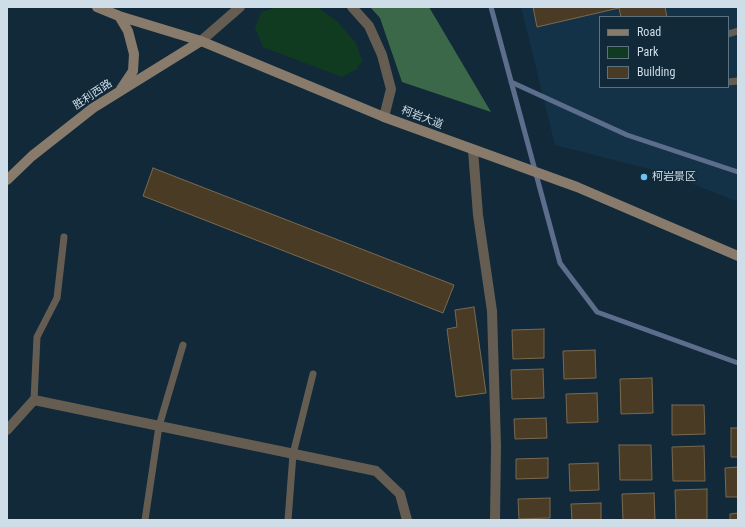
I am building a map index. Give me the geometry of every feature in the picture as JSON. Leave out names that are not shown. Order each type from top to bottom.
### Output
[{"type":"street","name":"柯岩大道","points":[[97,7],[119,16],[201,41],[384,117],[577,187],[738,256]]},
{"type":"street","points":[[201,41],[240,7]]},
{"type":"street","points":[[352,7],[369,26],[382,55],[391,89],[384,117]]},
{"type":"street","points":[[93,108],[118,93],[133,72],[134,54],[128,31],[119,16]]},
{"type":"street","name":"胜利西路","points":[[7,180],[32,156],[93,108],[201,41]]},
{"type":"street","points":[[473,150],[478,215],[492,311],[496,446],[495,520]]},
{"type":"street","points":[[7,430],[34,400],[376,471],[400,494],[407,520]]},
{"type":"lane","points":[[34,400],[37,337],[57,298],[64,237]]},
{"type":"lane","points":[[145,520],[159,426],[183,346]]},
{"type":"lane","points":[[288,520],[293,454],[313,374]]},
{"type":"shaded area","points":[[521,7],[738,7],[738,202],[665,173],[555,145]]},
{"type":"green space","points":[[278,7],[319,8],[338,22],[356,43],[362,61],[357,69],[342,77],[263,47],[255,28],[261,12]]},
{"type":"green space","points":[[370,7],[429,7],[491,112],[402,82],[380,18]]},
{"type":"building","points":[[533,7],[665,7],[667,16],[621,16],[619,8],[537,27]]},
{"type":"building","points":[[153,168],[454,285],[443,313],[143,196]]},
{"type":"building","points":[[474,307],[486,393],[456,397],[447,329],[457,327],[455,310]]},
{"type":"building","points":[[544,329],[544,358],[513,359],[512,330]]},
{"type":"building","points":[[595,350],[596,378],[564,379],[563,351]]},
{"type":"building","points":[[543,369],[544,398],[512,399],[511,370]]},
{"type":"building","points":[[652,378],[653,413],[621,414],[620,379]]},
{"type":"building","points":[[597,393],[598,422],[567,423],[566,394]]},
{"type":"building","points":[[672,405],[704,405],[705,434],[672,435]]},
{"type":"building","points":[[546,418],[547,438],[515,439],[514,419]]},
{"type":"building","points":[[731,428],[738,428],[738,457],[731,457]]},
{"type":"building","points":[[619,445],[651,445],[652,480],[620,480]]},
{"type":"building","points":[[704,446],[705,481],[673,481],[672,447]]},
{"type":"building","points":[[548,458],[548,478],[516,479],[516,459]]},
{"type":"building","points":[[598,463],[599,490],[570,491],[569,464]]},
{"type":"building","points":[[738,467],[738,497],[726,497],[725,468]]},
{"type":"building","points":[[707,489],[707,520],[676,520],[675,490]]},
{"type":"building","points":[[654,493],[655,520],[623,520],[622,494]]},
{"type":"building","points":[[550,498],[550,518],[519,519],[518,499]]},
{"type":"building","points":[[601,503],[601,520],[572,520],[571,504]]},
{"type":"building","points":[[738,513],[738,520],[730,520],[730,514]]},
{"type":"waterway","points":[[491,7],[560,263],[597,312],[738,363]]},
{"type":"waterway","points":[[511,82],[627,135],[738,172]]},
{"type":"place","name":"柯岩景区","points":[[644,177]]}]
